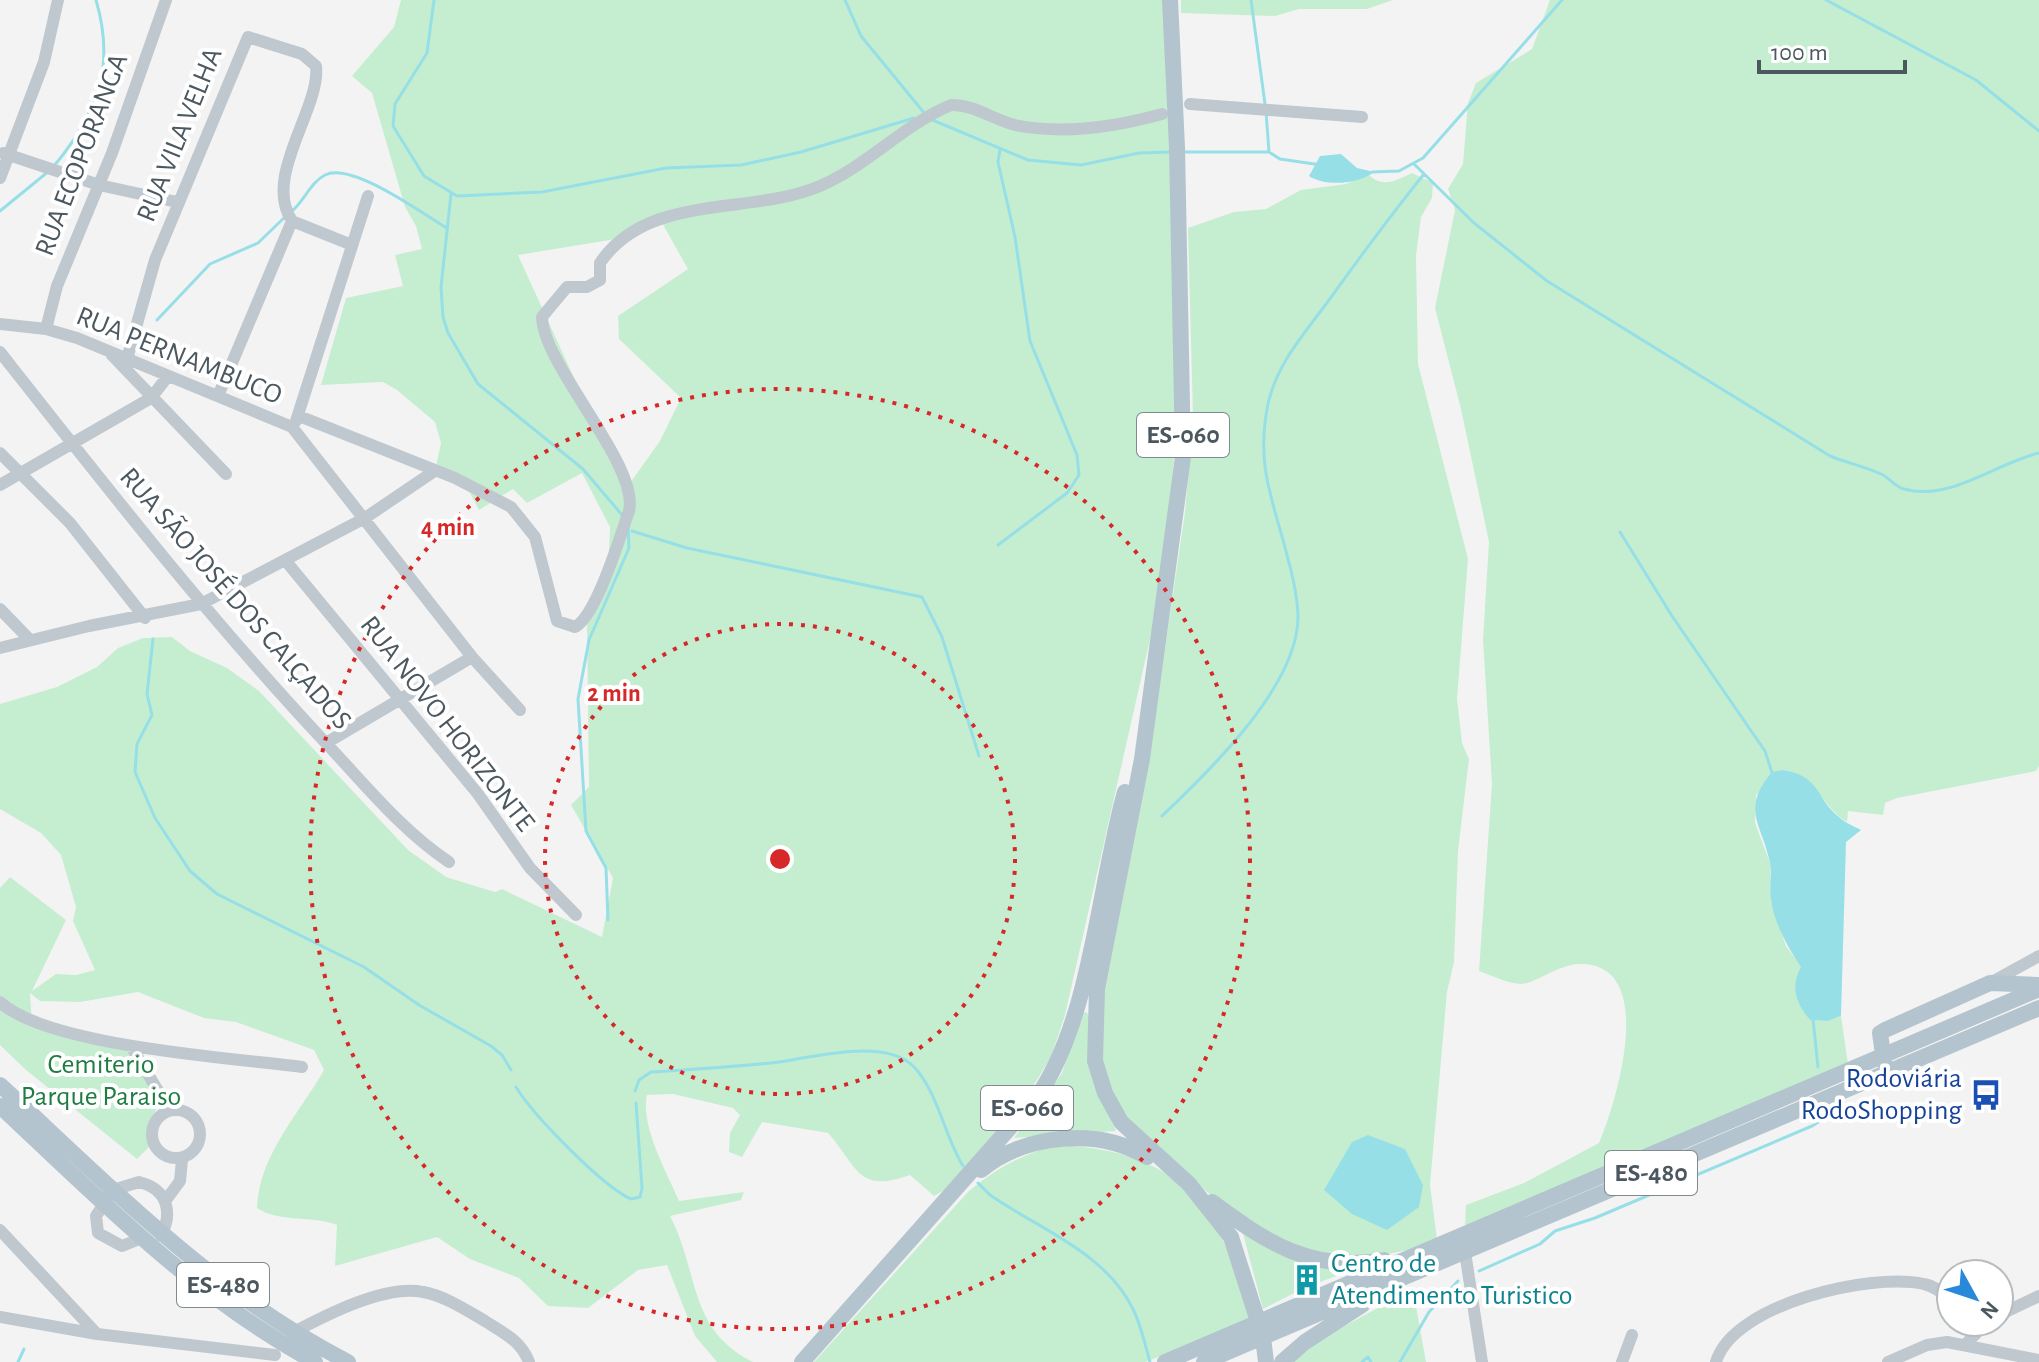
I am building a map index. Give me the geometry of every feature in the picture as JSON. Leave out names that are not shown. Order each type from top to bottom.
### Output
[{"type":"main road","name":"ES-060","points":[[1170,0],[1177,147],[1183,440],[1168,584],[1147,721],[1097,989],[1095,1061],[1105,1093],[1121,1122],[1184,1181],[1231,1237],[1260,1330],[1266,1362]]},
{"type":"main road","name":"ES-060","points":[[802,1362],[1037,1097],[1058,1064],[1081,985],[1117,820],[1147,721]]},
{"type":"main road","points":[[1885,1063],[1880,1033],[1990,983],[2039,987]]},
{"type":"main road","name":"ES-480","points":[[1165,1362],[1414,1275],[1885,1063],[2039,987]]},
{"type":"main road","name":"ES-480","points":[[1204,1362],[1260,1330],[1414,1255],[1885,1063],[2039,1008]]},
{"type":"main road","name":"ES-480","points":[[0,1085],[107,1196],[142,1238],[276,1353],[315,1362]]},
{"type":"main road","name":"ES-480","points":[[0,1106],[107,1196],[229,1289],[294,1332],[348,1362]]},
{"type":"main road","points":[[936,1210],[993,1161],[1019,1148],[1057,1139],[1082,1138],[1126,1147],[1184,1181],[1270,1244],[1283,1250],[1349,1263],[1414,1255]]},
{"type":"main road","points":[[1282,1362],[1336,1320],[1414,1275]]},
{"type":"street","points":[[0,178],[4,153],[44,62],[58,0]]},
{"type":"street","name":"RUA ECOPORANGA","points":[[46,329],[57,286],[99,185],[166,0]]},
{"type":"street","name":"RUA VILA VELHA","points":[[127,359],[155,260],[177,202],[245,40],[252,36],[302,54],[317,69],[285,183],[283,205],[292,221]]},
{"type":"street","name":"RUA PERNAMBUCO","points":[[0,324],[46,329],[218,396],[496,496],[520,516],[535,537],[557,621],[567,626],[582,623],[598,591],[631,503],[629,490],[599,429],[551,345],[542,322],[543,315],[567,287],[587,287],[600,280],[600,263],[630,231],[668,217],[787,197],[821,186],[921,121],[955,104],[1004,122],[1048,129],[1120,124],[1162,114]]},
{"type":"street","points":[[1190,104],[1362,117]]},
{"type":"street","points":[[4,153],[99,185],[177,202]]},
{"type":"street","points":[[368,196],[296,422],[472,657],[520,710]]},
{"type":"street","points":[[218,396],[292,221],[352,245]]},
{"type":"street","name":"RUA SÃO JOSÉ DOS CALÇADOS","points":[[0,352],[201,604],[421,843],[449,862]]},
{"type":"street","points":[[109,352],[226,474]]},
{"type":"street","points":[[0,485],[151,398],[168,376]]},
{"type":"street","points":[[0,453],[70,523],[145,618]]},
{"type":"street","points":[[0,648],[89,626],[145,618],[201,604],[365,518],[433,472]]},
{"type":"street","name":"RUA NOVO HORIZONTE","points":[[285,560],[478,794],[530,868],[576,915]]},
{"type":"street","points":[[0,609],[30,640]]},
{"type":"street","points":[[326,743],[472,657]]},
{"type":"street","points":[[1990,983],[2039,956]]},
{"type":"street","points":[[0,1002],[22,1020],[131,1046],[302,1067]]},
{"type":"street","points":[[131,1046],[169,1109],[189,1114],[197,1127],[195,1149],[182,1160],[180,1181],[166,1200],[168,1222],[161,1236]]},
{"type":"street","points":[[169,1109],[155,1123],[153,1138],[166,1155],[182,1160]]},
{"type":"street","points":[[142,1238],[122,1246],[103,1238],[95,1222],[107,1196],[144,1183],[166,1200]]},
{"type":"street","points":[[0,1230],[97,1334]]},
{"type":"street","points":[[1465,1252],[1482,1362]]},
{"type":"street","points":[[1716,1362],[1725,1342],[1743,1327],[1788,1304],[1824,1292],[1877,1281],[1926,1284],[1935,1289]]},
{"type":"street","points":[[294,1332],[330,1314],[378,1297],[422,1292],[474,1314],[511,1337],[524,1348],[529,1362]]},
{"type":"street","points":[[2015,1307],[2039,1296]]},
{"type":"street","points":[[0,1317],[97,1334],[276,1353]]},
{"type":"street","points":[[1622,1362],[1632,1335]]},
{"type":"street","points":[[1965,1345],[1970,1338]]},
{"type":"street","points":[[1888,1362],[1933,1344],[1965,1345],[2039,1360]]},
{"type":"green space","name":"Cemiterio Parque Paraiso","points":[[401,0],[1166,0],[1179,418],[1158,604],[1065,1015],[1051,1057],[1027,1096],[946,1189],[934,1196],[910,1175],[879,1181],[860,1174],[828,1133],[762,1122],[742,1157],[729,1152],[730,1133],[740,1115],[733,1108],[673,1094],[647,1095],[647,1120],[651,1134],[679,1201],[744,1192],[741,1200],[670,1216],[706,1316],[716,1333],[732,1349],[753,1362],[717,1362],[695,1336],[667,1265],[638,1270],[588,1308],[548,1306],[519,1278],[470,1259],[437,1237],[335,1266],[337,1225],[275,1216],[257,1208],[259,1189],[272,1153],[324,1070],[314,1050],[236,1022],[204,1018],[138,992],[80,1002],[40,1001],[30,993],[32,1024],[125,1046],[160,1103],[148,1124],[150,1146],[137,1159],[26,1070],[0,1045],[0,888],[10,877],[66,920],[32,991],[56,974],[76,975],[95,970],[73,921],[76,907],[61,855],[41,833],[0,809],[0,704],[57,687],[97,667],[118,648],[143,638],[172,637],[190,651],[227,668],[259,691],[408,850],[446,877],[495,892],[502,889],[602,937],[613,878],[571,805],[589,787],[587,624],[609,553],[610,527],[582,473],[527,503],[513,489],[479,510],[463,480],[435,471],[441,443],[435,422],[397,390],[383,382],[321,385],[346,298],[403,286],[395,255],[422,249],[416,226],[405,207],[372,93],[352,76],[394,27]],"holes":[[[657,214],[688,269],[618,316],[619,339],[681,398],[660,441],[625,490],[518,255],[616,239]]]},
{"type":"green space","points":[[1181,0],[1393,0],[1367,9],[1299,9],[1275,16],[1181,13]]},
{"type":"green space","points":[[1550,0],[2039,0],[2039,766],[2036,771],[1897,798],[1885,803],[1883,815],[1848,811],[1847,822],[1804,778],[1783,770],[1756,795],[1755,823],[1770,863],[1771,902],[1786,946],[1802,967],[1796,988],[1802,1007],[1810,1020],[1828,1021],[1841,1016],[1848,1064],[1465,1226],[1466,1205],[1524,1183],[1599,1143],[1615,1097],[1626,1037],[1625,1009],[1618,985],[1604,969],[1571,965],[1521,984],[1479,971],[1492,784],[1483,640],[1489,542],[1461,409],[1435,308],[1455,210],[1448,189],[1463,164],[1468,103],[1476,83],[1532,49]]},
{"type":"green space","points":[[1367,173],[1383,182],[1412,173],[1433,183],[1432,198],[1421,217],[1416,256],[1418,364],[1468,559],[1457,699],[1462,743],[1469,759],[1458,851],[1454,962],[1447,992],[1430,1185],[1437,1239],[1414,1249],[1372,1257],[1326,1257],[1257,1231],[1165,1159],[1124,1118],[1102,1073],[1099,1020],[1121,886],[1151,744],[1185,512],[1193,418],[1188,228],[1234,212],[1266,209],[1301,190],[1346,184]]},
{"type":"green space","points":[[1086,1012],[1090,1016],[1103,1102],[1116,1131],[1014,1138],[1062,1073],[1081,1014]]},
{"type":"green space","points":[[1056,1145],[1098,1149],[1133,1158],[1163,1171],[1187,1190],[1207,1213],[1238,1274],[1252,1313],[1245,1324],[1145,1362],[814,1362],[968,1192],[1009,1163]]},
{"type":"green space","points":[[1242,1230],[1350,1271],[1320,1282],[1315,1270],[1296,1278],[1300,1290],[1263,1309]]},
{"type":"green space","points":[[1413,1289],[1426,1362],[1293,1362],[1324,1337]]},
{"type":"water","points":[[1341,154],[1357,168],[1374,172],[1342,183],[1324,182],[1309,176],[1320,156]]},
{"type":"water","points":[[1783,770],[1805,777],[1832,810],[1861,830],[1846,842],[1841,1016],[1828,1021],[1810,1020],[1798,1001],[1795,988],[1801,967],[1775,918],[1770,895],[1770,863],[1756,817],[1755,807],[1762,785],[1772,772]]},
{"type":"water","points":[[1368,1135],[1405,1149],[1423,1185],[1419,1207],[1387,1230],[1352,1214],[1324,1190],[1352,1142]]},
{"type":"waterway","points":[[54,166],[82,128],[99,89],[104,47],[96,0]]},
{"type":"waterway","points":[[434,0],[427,53],[395,104],[393,126],[424,176],[457,196],[542,192],[666,168],[741,165],[801,152],[914,118]]},
{"type":"waterway","points":[[845,0],[861,36],[925,114]]},
{"type":"waterway","points":[[1251,0],[1265,104]]},
{"type":"waterway","points":[[1372,172],[1399,171],[1423,158],[1562,0]]},
{"type":"waterway","points":[[1826,0],[1976,80],[2039,131]]},
{"type":"waterway","points":[[1266,112],[1269,152]]},
{"type":"waterway","points":[[930,119],[1028,160],[1081,165],[1139,153],[1171,152]]},
{"type":"waterway","points":[[998,545],[1067,493],[1079,475],[1077,455],[1030,341],[1015,237],[998,162],[1000,150]]},
{"type":"waterway","points":[[1183,152],[1269,152],[1280,159],[1321,165]]},
{"type":"waterway","points":[[1414,164],[1474,223],[1547,281],[1830,456],[1877,472],[1901,488],[1921,492],[1955,486],[2039,453]]},
{"type":"waterway","points":[[0,211],[49,171]]},
{"type":"waterway","points":[[292,211],[320,178],[337,173],[369,182],[447,228]]},
{"type":"waterway","points":[[1162,816],[1247,726],[1283,673],[1294,645],[1298,619],[1296,597],[1265,466],[1265,426],[1272,389],[1302,337],[1424,174]]},
{"type":"waterway","points":[[451,194],[441,287],[443,317],[448,333],[478,384],[583,469],[622,515]]},
{"type":"waterway","points":[[157,320],[210,264],[258,243],[286,216]]},
{"type":"waterway","points":[[608,920],[606,868],[586,831],[578,699],[589,640],[629,548],[628,525]]},
{"type":"waterway","points":[[632,531],[687,548],[922,597],[942,637],[979,756]]},
{"type":"waterway","points":[[1620,532],[1672,616],[1765,751],[1773,776]]},
{"type":"waterway","points":[[153,639],[147,694],[152,715],[137,744],[135,772],[155,818],[190,871],[217,894],[364,967],[419,1005],[491,1046],[502,1055],[511,1070]]},
{"type":"waterway","points":[[1813,1019],[1818,1067]]},
{"type":"waterway","points":[[635,1091],[639,1080],[651,1072],[763,1064],[850,1052],[887,1053],[903,1059],[923,1078],[963,1166]]},
{"type":"waterway","points":[[516,1087],[569,1149],[603,1180],[631,1199],[640,1197],[642,1188],[636,1103]]},
{"type":"waterway","points":[[1479,1271],[1540,1244],[1555,1231],[1595,1218],[1812,1126],[1822,1120],[1822,1113]]},
{"type":"waterway","points":[[978,1183],[990,1195],[1069,1243],[1106,1272],[1133,1309],[1150,1362]]},
{"type":"waterway","points":[[1400,1362],[1429,1312],[1458,1281]]},
{"type":"waterway","points":[[18,1362],[24,1349]]},
{"type":"waterway","points":[[1362,1362],[1368,1357],[1371,1362]]},
{"type":"place","name":"Rodoviária RodoShopping","points":[[1986,1095]]},
{"type":"place","name":"Centro de Atendimento Turistico","points":[[1307,1280]]}]
